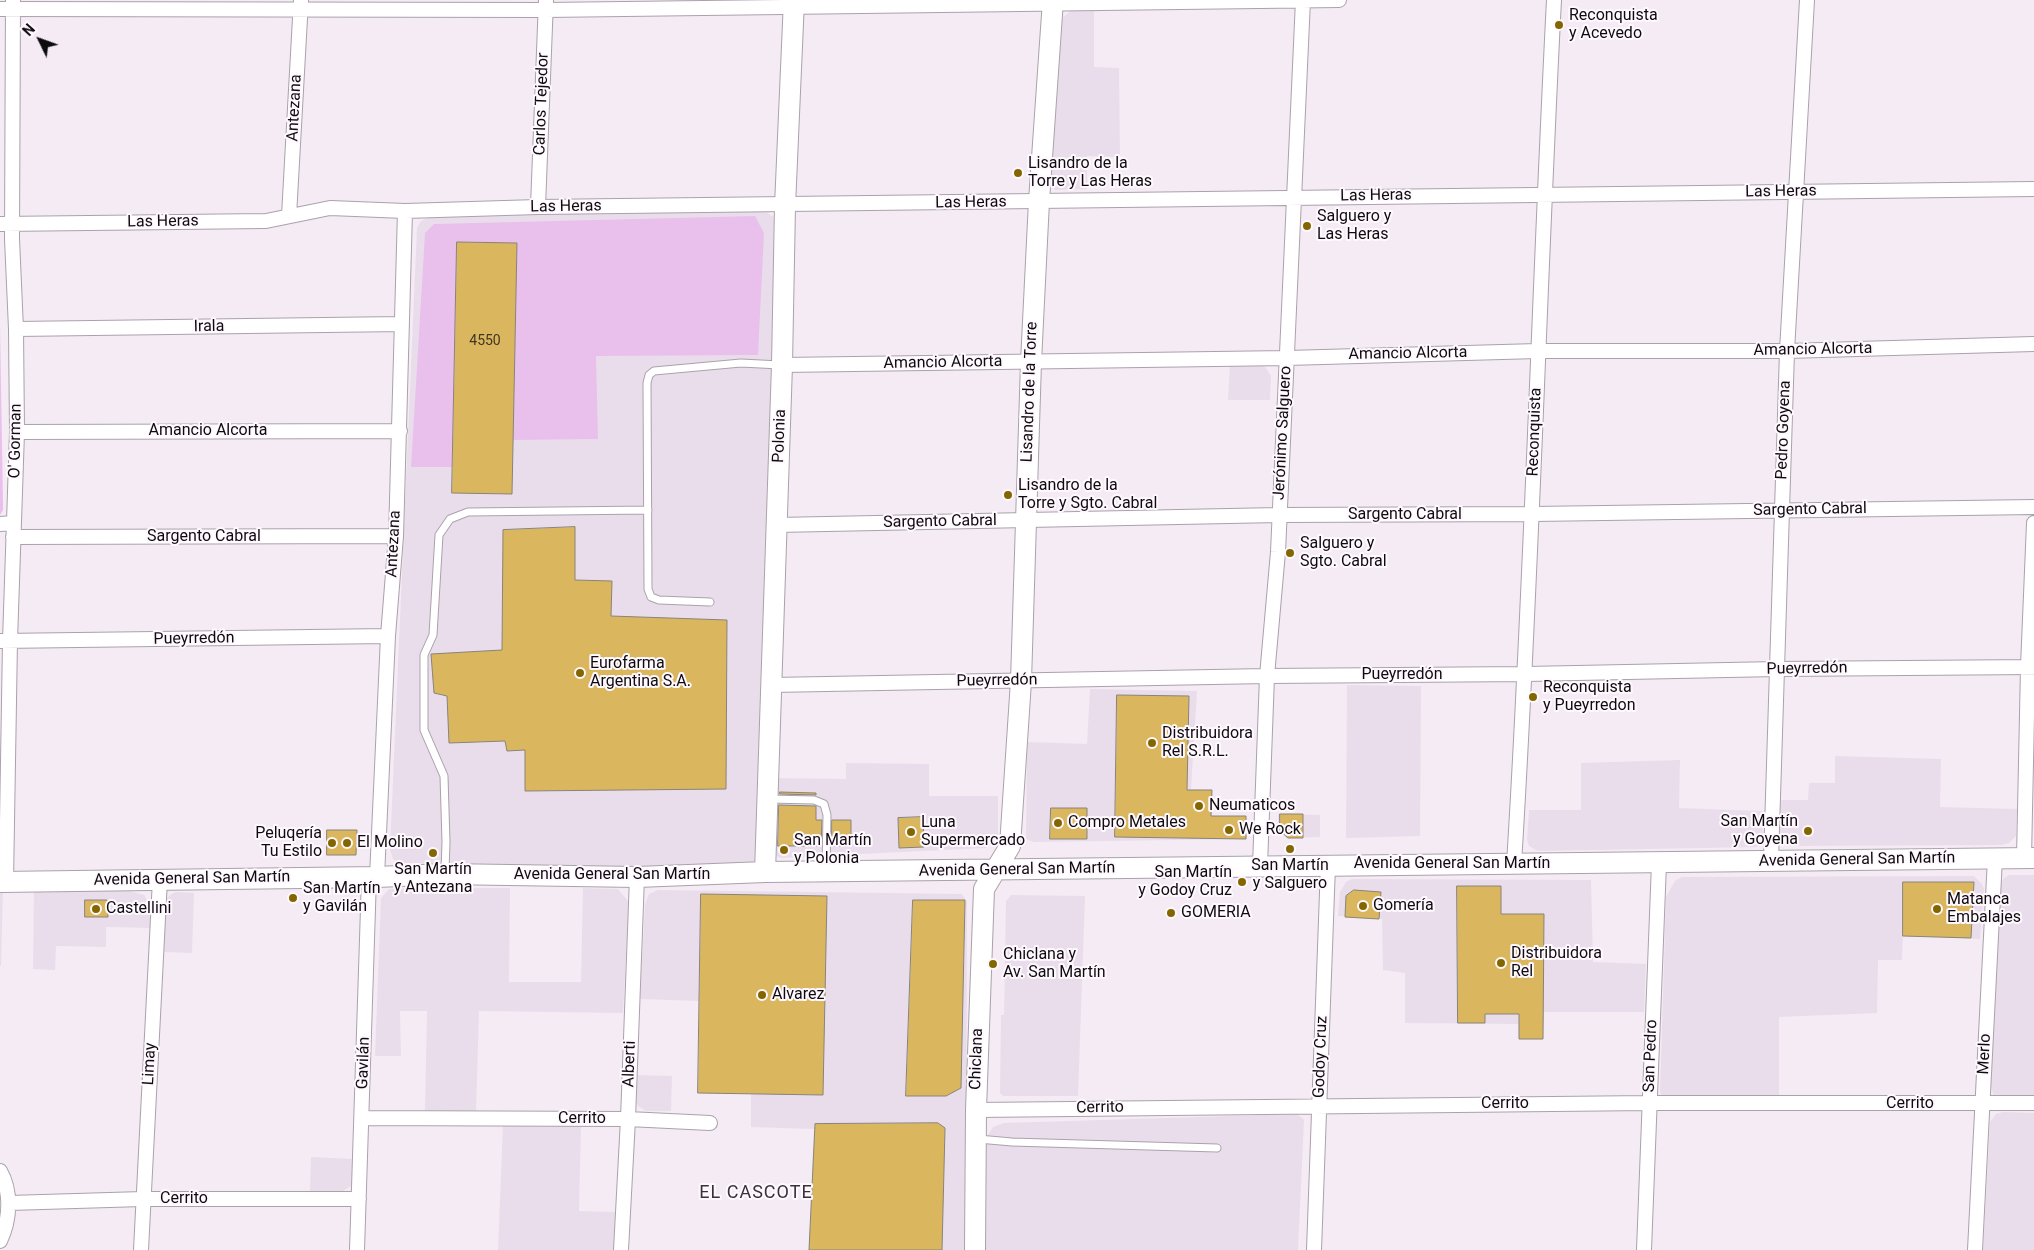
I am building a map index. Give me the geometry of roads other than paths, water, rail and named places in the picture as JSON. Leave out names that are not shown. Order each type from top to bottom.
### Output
[{"type":"street","name":"Jerónimo Salguero","points":[[1260,866],[1267,676],[1279,515],[1303,0]]},
{"type":"street","points":[[9,6],[1053,3],[1339,0]]},
{"type":"street","name":"Reconquista","points":[[1514,864],[1526,674],[1544,194],[1554,0]]},
{"type":"street","name":"Pedro Goyena","points":[[1771,860],[1787,351],[1807,0]]},
{"type":"street","name":"Lisandro de la Torre","points":[[995,871],[1010,846],[1020,681],[1038,202],[1053,3]]},
{"type":"street","name":"Polonia","points":[[765,872],[782,365],[785,206],[794,4]]},
{"type":"street","name":"Antezana","points":[[289,216],[301,5]]},
{"type":"street","name":"Carlos Tejedor","points":[[538,207],[546,5]]},
{"type":"street","name":"O' Gorman","points":[[3,882],[5,641],[9,528],[17,432],[16,329],[6,224],[9,6]]},
{"type":"street","name":"Las Heras","points":[[6,224],[266,221],[330,208],[404,211],[538,207],[785,206],[1294,197],[2034,189]]},
{"type":"street","name":"Antezana","points":[[373,877],[396,536],[404,211]]},
{"type":"street","name":"Irala","points":[[16,329],[402,324]]},
{"type":"street","name":"Amancio Alcorta","points":[[782,365],[1287,358],[1538,351],[1787,351],[2034,344]]},
{"type":"street","name":"Amancio Alcorta","points":[[17,432],[400,431]]},
{"type":"street","name":"Sargento Cabral","points":[[776,525],[1279,515],[1533,514],[2034,507]]},
{"type":"street","points":[[2029,858],[2034,523]]},
{"type":"street","name":"Sargento Cabral","points":[[9,528],[396,536]]},
{"type":"street","name":"Pueyrredón","points":[[5,641],[388,636]]},
{"type":"street","name":"Pueyrredón","points":[[771,685],[1267,676],[2031,667]]},
{"type":"street","name":"Merlo","points":[[1975,1250],[1995,858]]},
{"type":"street","name":"Avenida General San Martín","points":[[3,882],[373,877],[445,874],[636,878],[765,872],[995,871],[1328,865],[2029,858]]},
{"type":"street","name":"San Pedro","points":[[1644,1250],[1659,863]]},
{"type":"street","name":"Godoy Cruz","points":[[1314,1250],[1328,865]]},
{"type":"street","name":"Chiclana","points":[[975,1250],[976,1110],[984,889],[995,871]]},
{"type":"street","name":"Gavilán","points":[[357,1250],[373,877]]},
{"type":"street","name":"Alberti","points":[[621,1250],[628,1119],[636,878]]},
{"type":"street","name":"Limay","points":[[141,1250],[160,879]]},
{"type":"street","name":"Cerrito","points":[[976,1110],[1649,1103],[2034,1103]]},
{"type":"street","name":"Cerrito","points":[[363,1118],[628,1119],[710,1123]]},
{"type":"street","points":[[0,1171],[4,1178],[9,1203],[5,1230],[0,1241]]},
{"type":"street","name":"Cerrito","points":[[9,1203],[143,1199],[359,1200]]},
{"type":"lane","points":[[710,602],[659,600],[651,596],[648,589],[647,383],[649,375],[654,371],[742,363],[782,365]]},
{"type":"lane","points":[[445,874],[444,776],[424,730],[424,655],[433,635],[438,535],[450,518],[468,512],[648,510]]},
{"type":"lane","points":[[766,799],[814,800],[824,804],[828,815],[826,872]]},
{"type":"lane","points":[[976,1139],[1012,1142],[1218,1148]]},
{"type":"place","name":"Reconquista y Acevedo","points":[[1559,25]]},
{"type":"place","name":"Lisandro de la Torre y Las Heras","points":[[1018,173]]},
{"type":"place","name":"Salguero y Las Heras","points":[[1307,226]]},
{"type":"place","name":"Lisandro de la Torre y Sgto. Cabral","points":[[1008,495]]},
{"type":"place","name":"Salguero y Sgto. Cabral","points":[[1290,553]]},
{"type":"place","name":"Eurofarma Argentina S.A.","points":[[580,673]]},
{"type":"place","name":"Reconquista y Pueyrredon","points":[[1533,697]]},
{"type":"place","name":"Distribuidora Rel S.R.L.","points":[[1152,743]]},
{"type":"place","name":"Neumaticos","points":[[1199,806]]},
{"type":"place","name":"Compro Metales","points":[[1058,823]]},
{"type":"place","name":"We Rock","points":[[1229,830]]},
{"type":"place","name":"San Martín y Goyena","points":[[1808,831]]},
{"type":"place","name":"Luna Supermercado","points":[[911,832]]},
{"type":"place","name":"Peluqería Tu Estilo","points":[[332,843]]},
{"type":"place","name":"El Molino","points":[[347,843]]},
{"type":"place","name":"San Martín y Salguero","points":[[1290,849]]},
{"type":"place","name":"San Martín y Polonia","points":[[784,850]]},
{"type":"place","name":"San Martín y Antezana","points":[[433,853]]},
{"type":"place","name":"San Martín y Godoy Cruz","points":[[1242,882]]},
{"type":"place","name":"San Martín y Gavilán","points":[[293,898]]},
{"type":"place","name":"Gomería","points":[[1363,906]]},
{"type":"place","name":"Castellini","points":[[96,909]]},
{"type":"place","name":"Matanca Embalajes","points":[[1937,909]]},
{"type":"place","name":"GOMERIA","points":[[1171,913]]},
{"type":"place","name":"Distribuidora Rel","points":[[1501,963]]},
{"type":"place","name":"Chiclana y Av. San Martín","points":[[993,964]]},
{"type":"place","name":"Alvarez","points":[[762,995]]},
{"type":"district","name":"EL CASCOTE","points":[[756,1193]]}]
